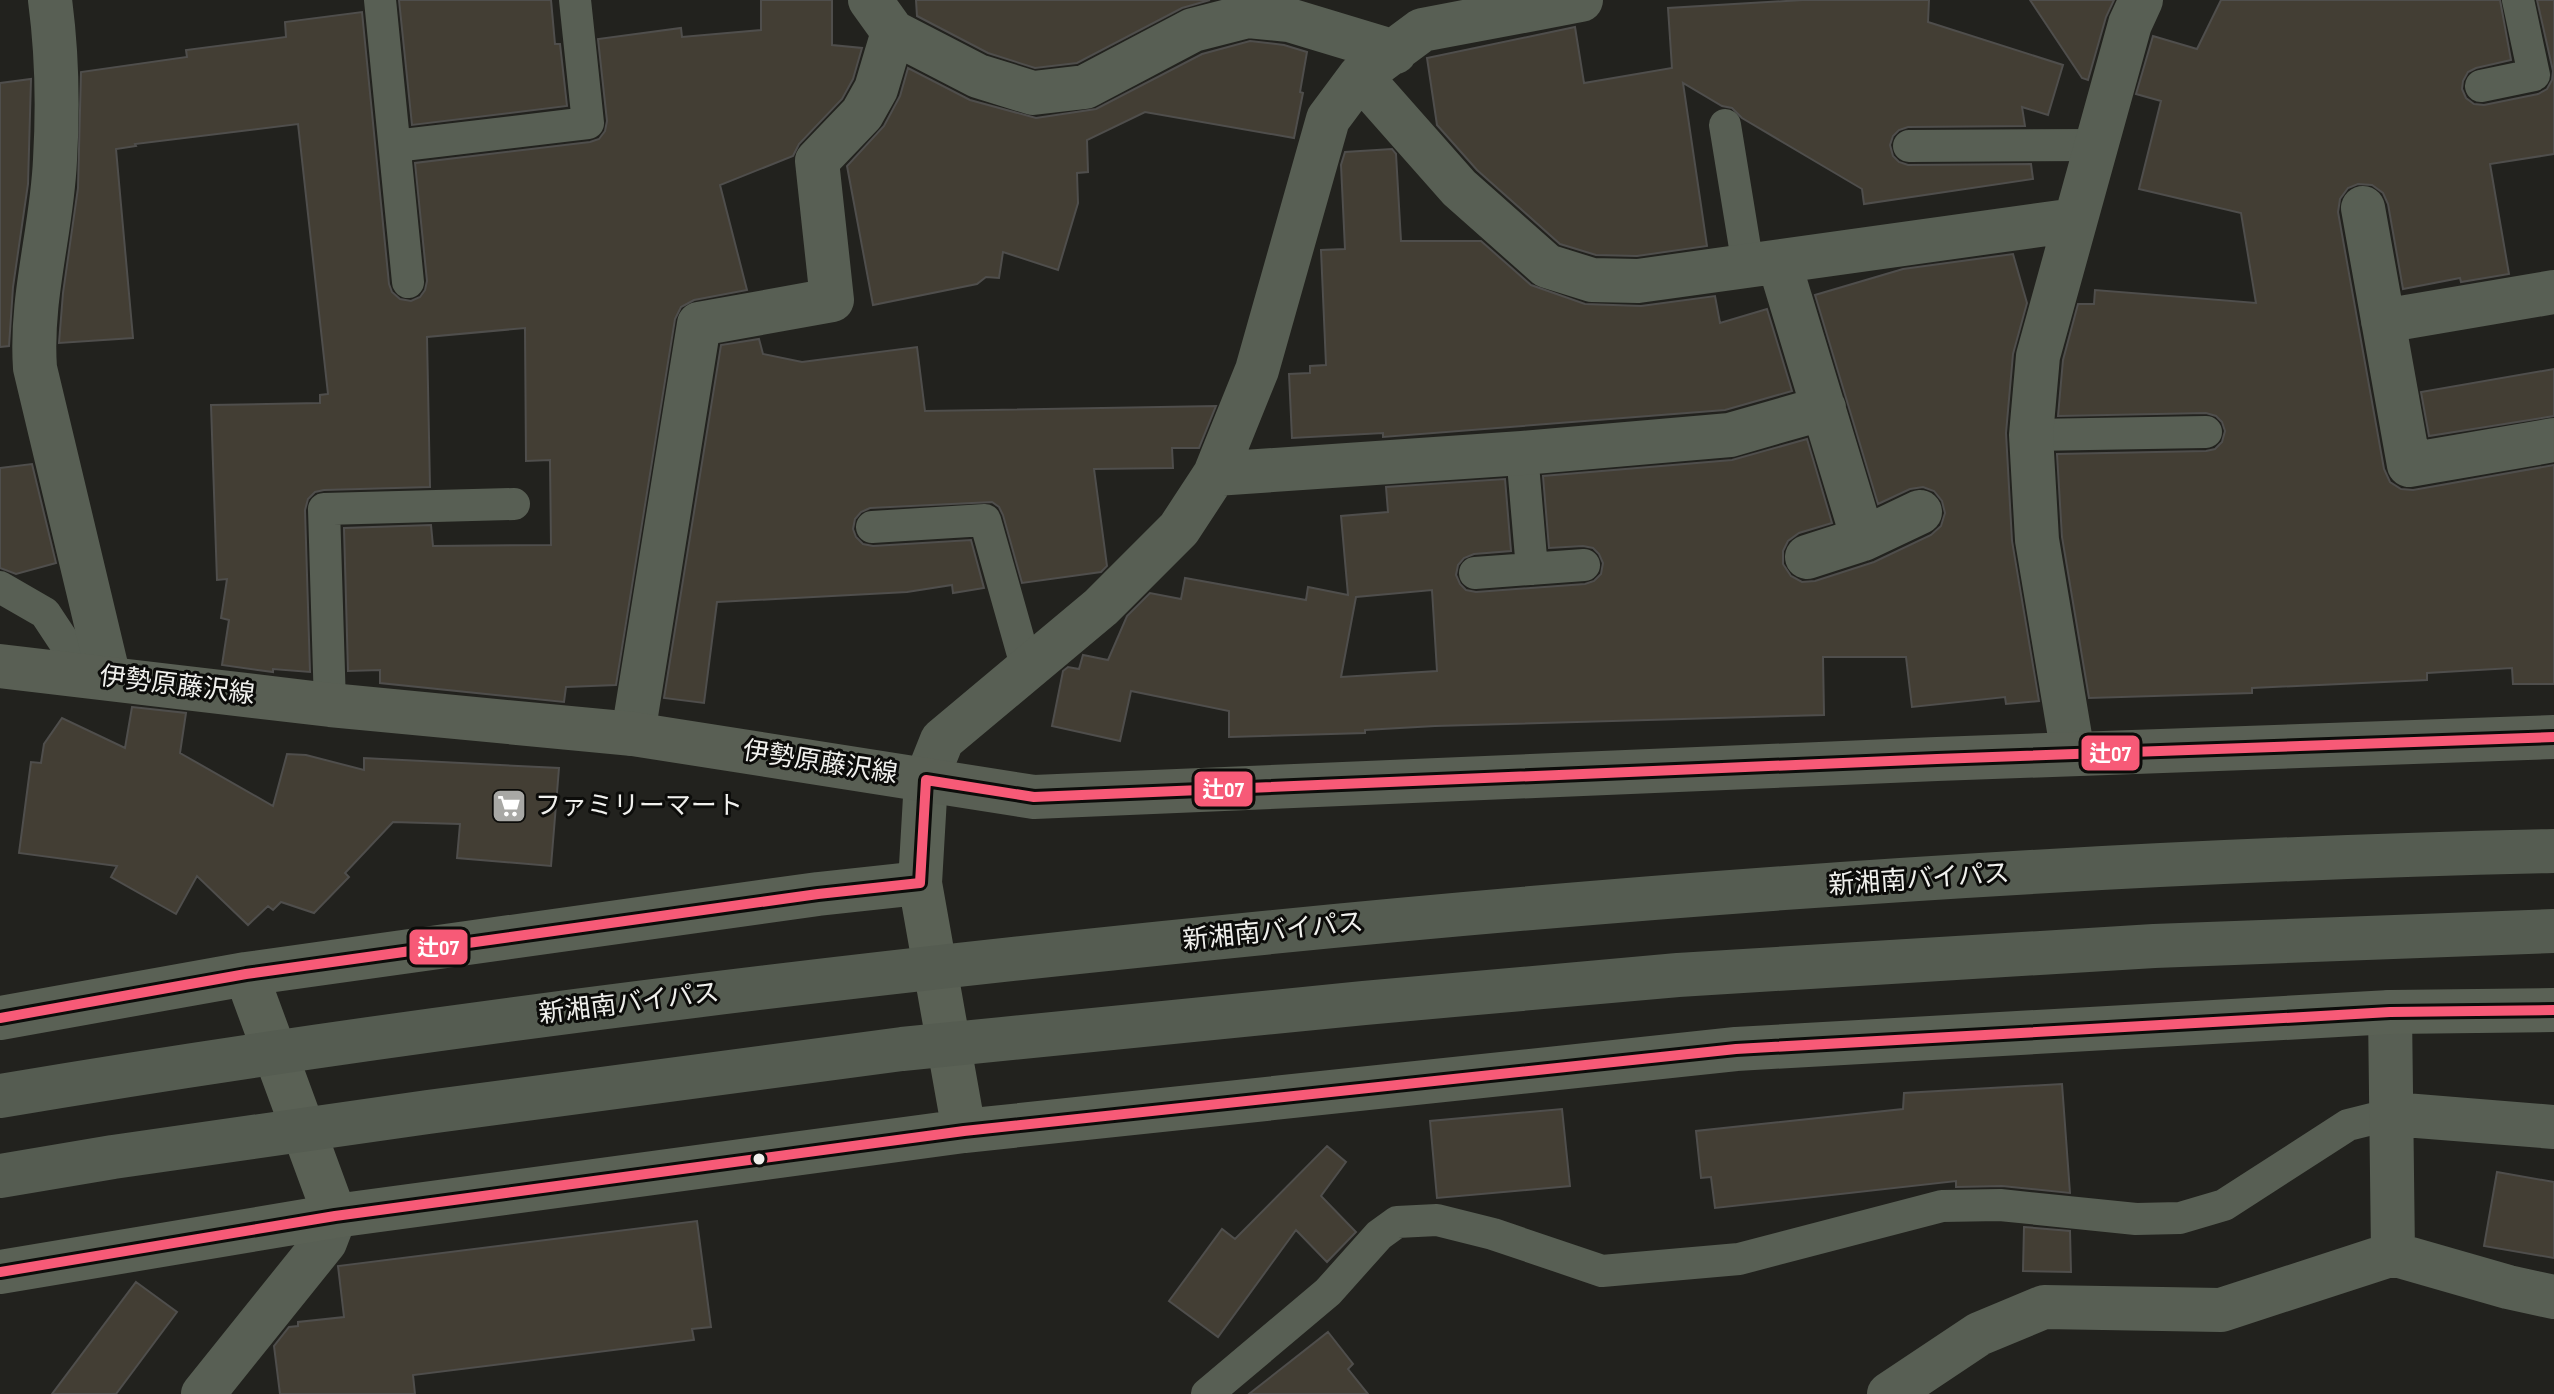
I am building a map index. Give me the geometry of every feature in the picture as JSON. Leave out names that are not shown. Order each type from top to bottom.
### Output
[{"type":"highway","name":"新湘南バイパス","points":[[0,1096],[416,1031],[866,974],[1360,923],[1674,896],[2143,866],[2554,851]]},
{"type":"highway","points":[[0,1176],[349,1123],[902,1049],[1364,1003],[1725,972],[2170,945],[2554,931]]},
{"type":"main road","name":"伊勢原藤沢線","points":[[0,666],[330,705],[633,734],[1034,797],[2554,737]]},
{"type":"street","points":[[50,0],[54,30],[55,161],[32,332],[35,368],[98,676]]},
{"type":"street","points":[[633,734],[699,324],[832,300],[817,161],[862,114],[876,89],[882,16],[978,76],[1033,93],[1085,87],[1193,30],[1248,16],[1412,27],[1581,0]]},
{"type":"street","points":[[2073,754],[2037,540],[2031,435],[2038,356],[2130,24],[2141,0]]},
{"type":"street","points":[[964,1131],[920,883],[926,780],[942,740],[1101,607],[1179,529],[1215,474],[1257,370],[1328,119],[1360,76],[1412,27]]},
{"type":"street","points":[[1360,76],[1459,188],[1547,266],[1592,280],[1638,281],[2075,220]]},
{"type":"street","points":[[2363,208],[2409,465],[2554,440]]},
{"type":"street","points":[[1764,264],[1824,408],[1863,539]]},
{"type":"street","points":[[2383,321],[2554,292]]},
{"type":"street","points":[[1215,474],[1730,435],[1824,408]]},
{"type":"street","points":[[1807,557],[1863,539],[1920,512]]},
{"type":"street","points":[[0,1018],[246,974],[818,894],[920,883]]},
{"type":"street","points":[[203,1394],[325,1242],[335,1216],[246,974]]},
{"type":"street","points":[[0,1272],[335,1216],[964,1131],[1736,1049],[2390,1012],[2554,1010]]},
{"type":"street","points":[[2390,1012],[2393,1254]]},
{"type":"street","points":[[2392,1114],[2554,1127]]},
{"type":"street","points":[[1901,1391],[1979,1334],[2044,1307],[2221,1310],[2393,1254],[2554,1297]]},
{"type":"lane","points":[[380,0],[408,282]]},
{"type":"lane","points":[[395,146],[588,123],[575,0]]},
{"type":"lane","points":[[2481,86],[2534,75],[2518,0]]},
{"type":"lane","points":[[1725,125],[1764,264]]},
{"type":"lane","points":[[1909,146],[2097,145]]},
{"type":"lane","points":[[2031,435],[2206,432]]},
{"type":"lane","points":[[1522,453],[1532,569]]},
{"type":"lane","points":[[330,705],[324,509],[514,504]]},
{"type":"lane","points":[[872,527],[985,520],[1027,669]]},
{"type":"lane","points":[[1475,573],[1584,565]]},
{"type":"lane","points":[[0,587],[45,613],[98,676]]},
{"type":"lane","points":[[1207,1394],[1328,1292],[1379,1235],[1397,1222],[1437,1220],[1493,1234],[1602,1271],[1739,1259],[1942,1206],[2000,1205],[2136,1219],[2180,1218],[2224,1205],[2348,1125],[2392,1114]]},
{"type":"building","points":[[399,0],[551,0],[555,44],[560,44],[567,106],[412,125]]},
{"type":"building","points":[[761,0],[832,0],[832,45],[862,48],[853,79],[842,99],[799,144],[793,156],[720,185],[747,290],[694,300],[681,307],[675,319],[616,685],[566,687],[564,702],[380,683],[380,670],[348,671],[344,528],[431,525],[433,546],[551,545],[550,460],[526,461],[525,328],[427,337],[430,487],[324,490],[315,492],[308,499],[305,510],[310,672],[273,669],[273,672],[222,665],[229,620],[221,618],[227,579],[217,580],[211,405],[320,403],[320,395],[328,394],[298,124],[116,149],[133,338],[59,343],[78,188],[81,72],[187,57],[186,50],[286,37],[285,22],[362,12],[389,284],[400,299],[411,301],[420,297],[427,281],[415,163],[599,139],[607,121],[598,39],[681,28],[682,37],[761,30]]},
{"type":"building","points":[[916,0],[1210,0],[1182,8],[1077,63],[1035,68],[988,53],[917,16]]},
{"type":"building","points":[[1803,0],[1929,0],[1928,22],[2063,65],[2048,115],[2022,107],[2025,126],[1908,127],[1893,136],[1890,145],[1893,156],[1908,165],[2031,164],[2033,179],[1864,204],[1862,189],[1742,118],[1732,108],[1722,106],[1683,83],[1707,246],[1637,256],[1596,255],[1560,244],[1477,170],[1437,125],[1427,58],[1575,27],[1584,83],[1672,68],[1668,8]]},
{"type":"building","points":[[2030,0],[2114,0],[2088,80],[2082,78]]},
{"type":"building","points":[[2221,0],[2500,0],[2511,60],[2476,68],[2468,72],[2463,81],[2466,98],[2474,104],[2484,105],[2538,94],[2547,89],[2553,71],[2537,0],[2554,0],[2554,154],[2490,164],[2509,274],[2461,282],[2460,278],[2403,289],[2388,204],[2383,193],[2372,185],[2358,184],[2348,188],[2340,199],[2338,212],[2384,469],[2390,482],[2401,489],[2413,490],[2554,465],[2554,684],[2513,684],[2512,668],[2427,673],[2427,680],[2252,688],[2252,693],[2089,698],[2062,537],[2057,454],[2206,451],[2215,449],[2222,442],[2225,431],[2216,416],[2206,413],[2058,416],[2063,360],[2078,304],[2094,304],[2095,290],[2256,303],[2241,213],[2139,189],[2161,101],[2136,94],[2153,36],[2197,49]]},
{"type":"building","points":[[1250,41],[1284,45],[1307,52],[1294,138],[1145,112],[1087,140],[1088,172],[1077,173],[1078,203],[1058,270],[1003,252],[999,278],[986,277],[977,284],[873,305],[847,166],[884,126],[900,96],[908,68],[970,100],[1036,118],[1096,109],[1202,54]]},
{"type":"building","points":[[31,79],[28,184],[13,287],[9,346],[0,347],[0,83]]},
{"type":"building","points":[[1392,149],[1396,154],[1401,241],[1481,241],[1531,285],[1585,304],[1641,306],[1715,296],[1720,323],[1767,309],[1792,391],[1725,410],[1383,437],[1383,433],[1292,438],[1289,374],[1310,373],[1310,366],[1326,365],[1321,250],[1345,249],[1341,165],[1345,152]]},
{"type":"building","points":[[2013,254],[2027,303],[2013,354],[2006,433],[2012,541],[2039,701],[2006,704],[2005,697],[1912,707],[1906,657],[1823,657],[1824,715],[1435,726],[1365,730],[1365,733],[1229,737],[1229,711],[1131,691],[1120,741],[1052,726],[1063,671],[1068,667],[1079,669],[1083,655],[1108,660],[1127,616],[1150,593],[1181,599],[1185,578],[1306,600],[1308,587],[1348,595],[1341,516],[1388,512],[1386,487],[1505,479],[1511,551],[1474,554],[1458,565],[1456,575],[1460,584],[1466,590],[1476,592],[1585,584],[1601,574],[1603,563],[1593,548],[1549,548],[1543,476],[1732,460],[1807,439],[1832,523],[1799,533],[1788,541],[1783,551],[1783,564],[1791,576],[1802,582],[1815,581],[1874,562],[1931,535],[1941,526],[1945,513],[1942,501],[1934,491],[1923,487],[1910,489],[1878,504],[1815,295],[1903,269]],"holes":[[[1432,590],[1437,671],[1341,677],[1356,597]]]},
{"type":"building","points":[[759,339],[763,354],[802,362],[917,347],[925,411],[1216,406],[1199,448],[1172,448],[1173,468],[1094,469],[1107,566],[1101,572],[1022,583],[1003,515],[992,502],[870,508],[855,519],[853,529],[863,544],[971,540],[984,588],[953,593],[952,585],[907,592],[717,602],[704,703],[664,698],[721,345]]},
{"type":"building","points":[[2554,369],[2554,416],[2429,436],[2421,392]]},
{"type":"building","points":[[32,464],[56,563],[16,574],[0,568],[0,468]]},
{"type":"building","points":[[132,707],[186,713],[180,753],[273,806],[287,754],[306,755],[364,770],[364,758],[559,768],[551,866],[457,858],[460,824],[393,822],[345,873],[349,877],[314,913],[281,902],[273,910],[268,906],[248,925],[197,876],[176,914],[111,877],[117,866],[19,853],[31,762],[41,763],[44,744],[62,718],[125,748]]},
{"type":"building","points":[[2062,1084],[2070,1193],[2002,1186],[1956,1187],[1956,1181],[1715,1208],[1711,1177],[1701,1178],[1696,1131],[1903,1109],[1904,1093]]},
{"type":"building","points":[[1562,1109],[1570,1186],[1437,1198],[1430,1121]]},
{"type":"building","points":[[1327,1146],[1346,1162],[1321,1196],[1356,1232],[1327,1262],[1296,1230],[1218,1337],[1169,1301],[1222,1229],[1235,1239]]},
{"type":"building","points":[[2497,1172],[2554,1182],[2554,1258],[2484,1246]]},
{"type":"building","points":[[697,1221],[711,1327],[692,1329],[694,1340],[413,1375],[415,1394],[280,1394],[274,1346],[289,1327],[298,1326],[298,1322],[344,1317],[338,1266]]},
{"type":"building","points":[[2024,1227],[2070,1231],[2071,1272],[2023,1271]]},
{"type":"building","points":[[136,1282],[177,1312],[116,1394],[52,1394]]},
{"type":"building","points":[[1328,1332],[1353,1364],[1348,1369],[1368,1394],[1249,1394]]},
{"type":"transit line","name":"辻07","points":[[0,1018],[246,974],[818,894],[920,883],[926,780],[1034,797],[2554,737]]},
{"type":"transit line","name":"辻07","points":[[0,1272],[335,1216],[964,1131],[1736,1049],[2390,1012],[2554,1010]]},
{"type":"place","name":"ファミリーマート","points":[[509,806]]}]
